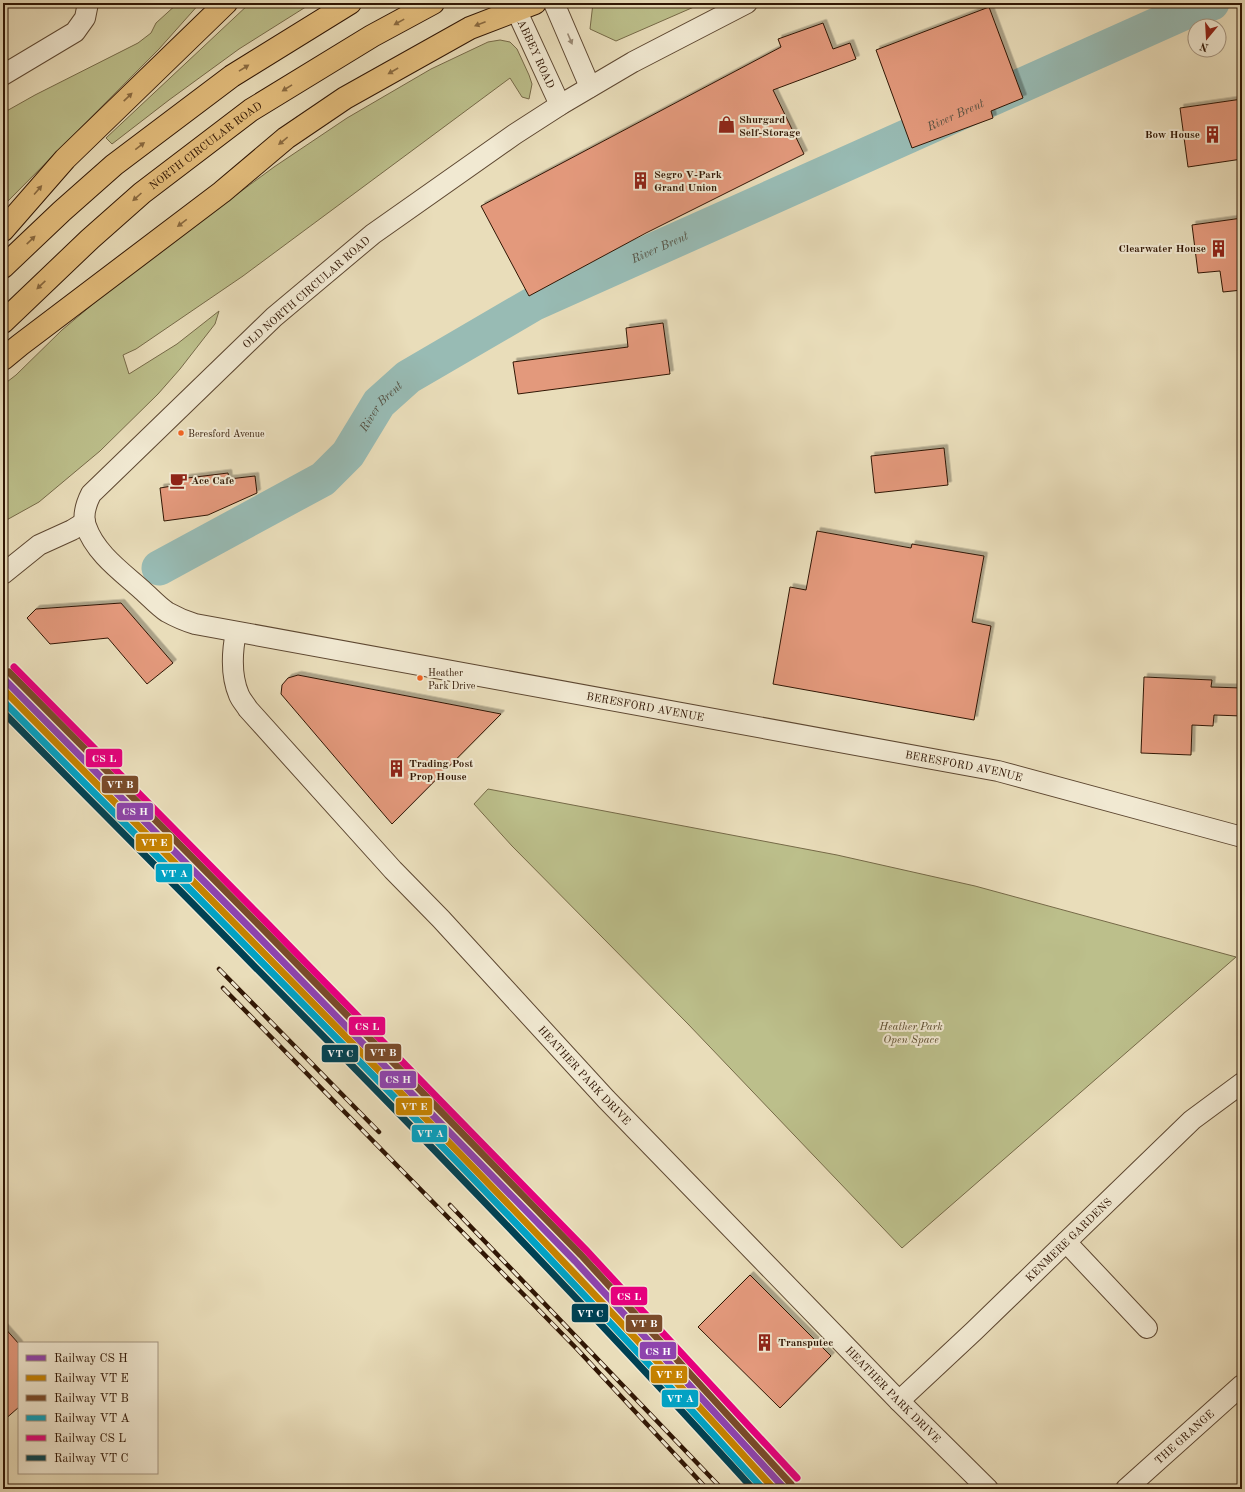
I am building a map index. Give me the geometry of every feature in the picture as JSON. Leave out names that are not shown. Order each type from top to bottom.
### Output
[{"type":"highway","points":[[3,230],[65,159],[226,3]]},
{"type":"highway","points":[[3,267],[62,211],[114,165],[232,76],[350,3]]},
{"type":"highway","name":"NORTH CIRCULAR ROAD","points":[[3,322],[142,193],[232,124],[310,73],[372,36],[433,3]]},
{"type":"highway","points":[[3,360],[20,345],[222,192],[286,138],[345,98],[470,28],[522,5]]},
{"type":"street","points":[[3,75],[75,32],[85,18],[88,3]]},
{"type":"street","points":[[554,3],[590,87]]},
{"type":"street","name":"OLD NORTH CIRCULAR ROAD","points":[[85,522],[85,505],[91,494],[274,316],[373,234],[515,134],[560,105],[672,41],[747,3]]},
{"type":"street","name":"ABBEY ROAD","points":[[522,5],[560,105]]},
{"type":"street","points":[[3,574],[39,545],[72,530],[85,522]]},
{"type":"street","name":"BERESFORD AVENUE","points":[[85,522],[93,541],[103,554],[166,611],[182,620],[195,624],[998,771],[1242,837]]},
{"type":"street","name":"HEATHER PARK DRIVE","points":[[236,632],[234,644],[234,678],[239,695],[248,708],[393,870],[441,919],[606,1099],[899,1401],[988,1489]]},
{"type":"street","name":"KENMERE GARDENS","points":[[899,1401],[979,1326],[1192,1120],[1242,1083]]},
{"type":"street","points":[[1066,1242],[1147,1328]]},
{"type":"street","name":"THE GRANGE","points":[[1126,1489],[1242,1385]]},
{"type":"green space","points":[[178,3],[200,3],[159,49],[3,206],[3,113],[35,95],[138,43],[151,33],[156,23]]},
{"type":"green space","points":[[250,3],[312,3],[239,49],[112,144],[106,138]]},
{"type":"green space","points":[[593,3],[703,3],[616,41],[590,29]]},
{"type":"green space","points":[[500,40],[510,42],[517,49],[532,84],[529,99],[522,97],[510,78],[243,276],[136,349],[123,355],[129,374],[177,344],[219,311],[215,324],[180,369],[158,394],[100,451],[39,502],[3,522],[3,385],[16,375],[62,330],[130,273],[274,167],[347,118],[431,69],[488,42]]},
{"type":"green space","name":"Heather Park Open Space","points":[[488,789],[837,855],[975,886],[1236,957],[902,1248],[688,1024],[512,846],[474,804]]},
{"type":"building","points":[[989,7],[1023,98],[991,111],[993,118],[912,148],[876,50]]},
{"type":"building","name":"Segro V-Park Grand Union","points":[[823,23],[833,49],[850,43],[856,59],[773,90],[804,154],[646,233],[529,296],[481,206],[781,47],[778,39]]},
{"type":"building","name":"Bow House","points":[[1242,99],[1242,159],[1188,167],[1180,108]]},
{"type":"building","name":"Clearwater House","points":[[1242,218],[1242,290],[1223,292],[1220,271],[1198,273],[1192,225]]},
{"type":"building","points":[[663,323],[670,374],[518,394],[513,362],[628,347],[626,328]]},
{"type":"building","points":[[944,448],[948,485],[875,493],[871,456]]},
{"type":"building","points":[[228,473],[229,479],[255,476],[257,493],[208,515],[164,521],[160,488],[172,486],[171,480]]},
{"type":"building","points":[[817,531],[911,548],[912,544],[984,556],[972,622],[991,626],[974,720],[773,684],[790,587],[806,590]]},
{"type":"building","points":[[121,603],[173,663],[147,684],[108,638],[50,644],[27,618],[36,609]]},
{"type":"building","name":"Trading Post Prop House","points":[[298,675],[501,714],[392,824],[281,694],[282,685],[288,678]]},
{"type":"building","points":[[1144,677],[1212,680],[1211,687],[1242,688],[1242,716],[1214,715],[1213,726],[1192,725],[1191,755],[1141,753]]},
{"type":"building","name":"Transputec","points":[[750,1275],[831,1356],[780,1408],[698,1327]]},
{"type":"building","points":[[3,1326],[18,1343],[18,1408],[3,1421]]},
{"type":"waterway","name":"River Brent","points":[[159,568],[323,479],[348,454],[379,403],[408,377],[535,303],[1190,10],[1212,3]]},
{"type":"railway","points":[[219,969],[379,1132]]},
{"type":"railway","points":[[223,988],[577,1349],[707,1489]]},
{"type":"railway","points":[[450,1205],[722,1489]]},
{"type":"transit line","points":[[14,667],[265,921],[586,1250],[797,1478]]},
{"type":"transit line","points":[[9,672],[260,926],[581,1255],[791,1484]]},
{"type":"transit line","points":[[3,678],[254,932],[575,1261],[785,1489]]},
{"type":"transit line","points":[[3,689],[490,1185],[680,1386],[774,1489]]},
{"type":"transit line","points":[[3,701],[388,1090],[671,1388],[763,1489]]},
{"type":"transit line","points":[[3,712],[288,1000],[476,1193],[662,1389],[753,1489]]},
{"type":"place","name":"Shurgard Self-Storage","points":[[726,125]]},
{"type":"place","name":"Bow House","points":[[1213,134]]},
{"type":"place","name":"Segro V-Park Grand Union","points":[[641,180]]},
{"type":"place","name":"Clearwater House","points":[[1219,248]]},
{"type":"place","name":"Beresford Avenue","points":[[181,433]]},
{"type":"place","name":"Ace Cafe","points":[[178,480]]},
{"type":"place","name":"Heather Park Drive","points":[[420,678]]},
{"type":"place","name":"Trading Post Prop House","points":[[396,769]]},
{"type":"place","name":"Transputec","points":[[765,1342]]}]
